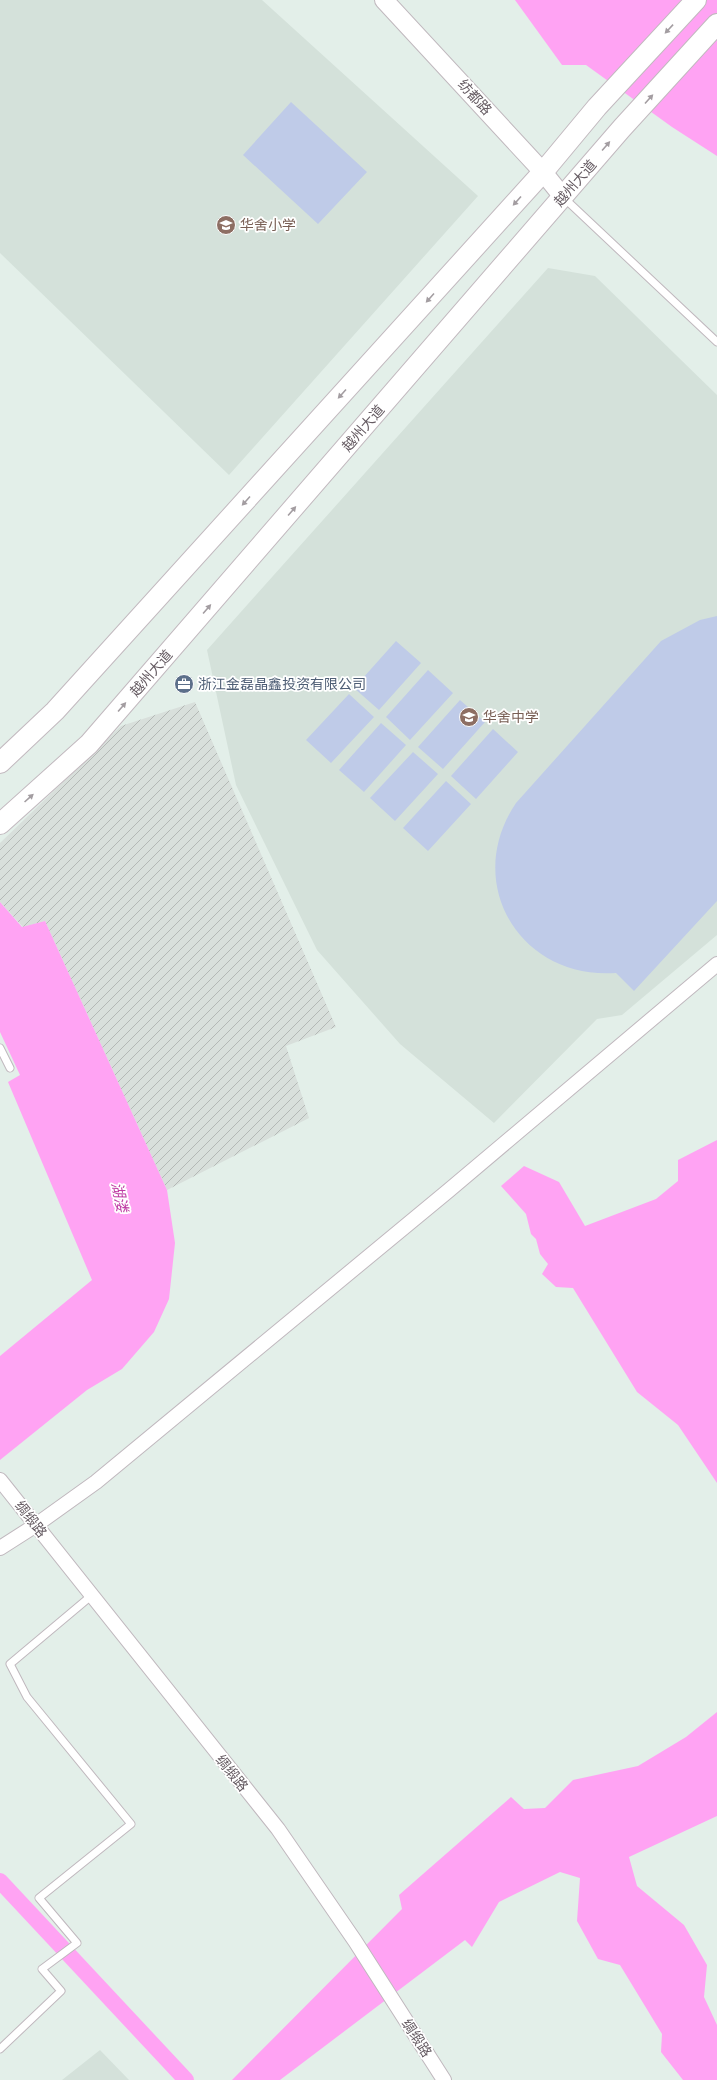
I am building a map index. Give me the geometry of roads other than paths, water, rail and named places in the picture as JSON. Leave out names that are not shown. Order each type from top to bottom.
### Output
[{"type":"main road","points":[[0,763],[55,711],[543,172],[597,108],[696,0]]},
{"type":"main road","name":"越州大道","points":[[0,824],[89,744],[622,128],[717,24]]},
{"type":"street","name":"纺都路","points":[[384,0],[543,172],[563,197]]},
{"type":"street","points":[[0,1548],[36,1525],[102,1477],[448,1191],[717,964]]},
{"type":"street","name":"绸缎路","points":[[0,1480],[278,1829],[355,1941],[444,2080]]},
{"type":"lane","points":[[563,197],[717,342]]},
{"type":"lane","points":[[0,1048],[10,1068]]},
{"type":"lane","points":[[0,2049],[61,1991],[42,1969],[77,1942],[39,1898],[131,1824],[27,1697],[10,1664],[91,1596]]},
{"type":"water","points":[[515,0],[717,0],[717,156],[672,127],[586,65],[562,65]]},
{"type":"water","name":"湖溇","points":[[0,902],[22,927],[45,921],[167,1190],[175,1243],[169,1299],[154,1332],[122,1369],[87,1390],[0,1460],[0,1356],[92,1280],[8,1082],[20,1075],[0,1032]]},
{"type":"water","points":[[717,1140],[717,1483],[678,1425],[637,1392],[573,1288],[556,1287],[542,1274],[548,1264],[540,1254],[536,1239],[531,1234],[526,1214],[501,1186],[524,1166],[559,1182],[585,1226],[656,1199],[678,1181],[678,1160]]},
{"type":"water","points":[[717,1712],[717,1816],[629,1857],[637,1886],[684,1925],[707,1965],[704,1997],[717,2025],[717,2080],[683,2080],[661,2052],[662,2034],[620,1965],[598,1959],[577,1921],[580,1878],[560,1872],[499,1902],[472,1947],[465,1940],[280,2080],[232,2080],[402,1909],[399,1895],[511,1797],[524,1809],[545,1808],[573,1780],[638,1766],[686,1737]]},
{"type":"waterway","points":[[0,1881],[186,2080]]},
{"type":"place","name":"华舍小学","points":[[226,225]]},
{"type":"place","name":"浙江金磊晶鑫投资有限公司","points":[[184,684]]},
{"type":"place","name":"华舍中学","points":[[469,717]]}]
